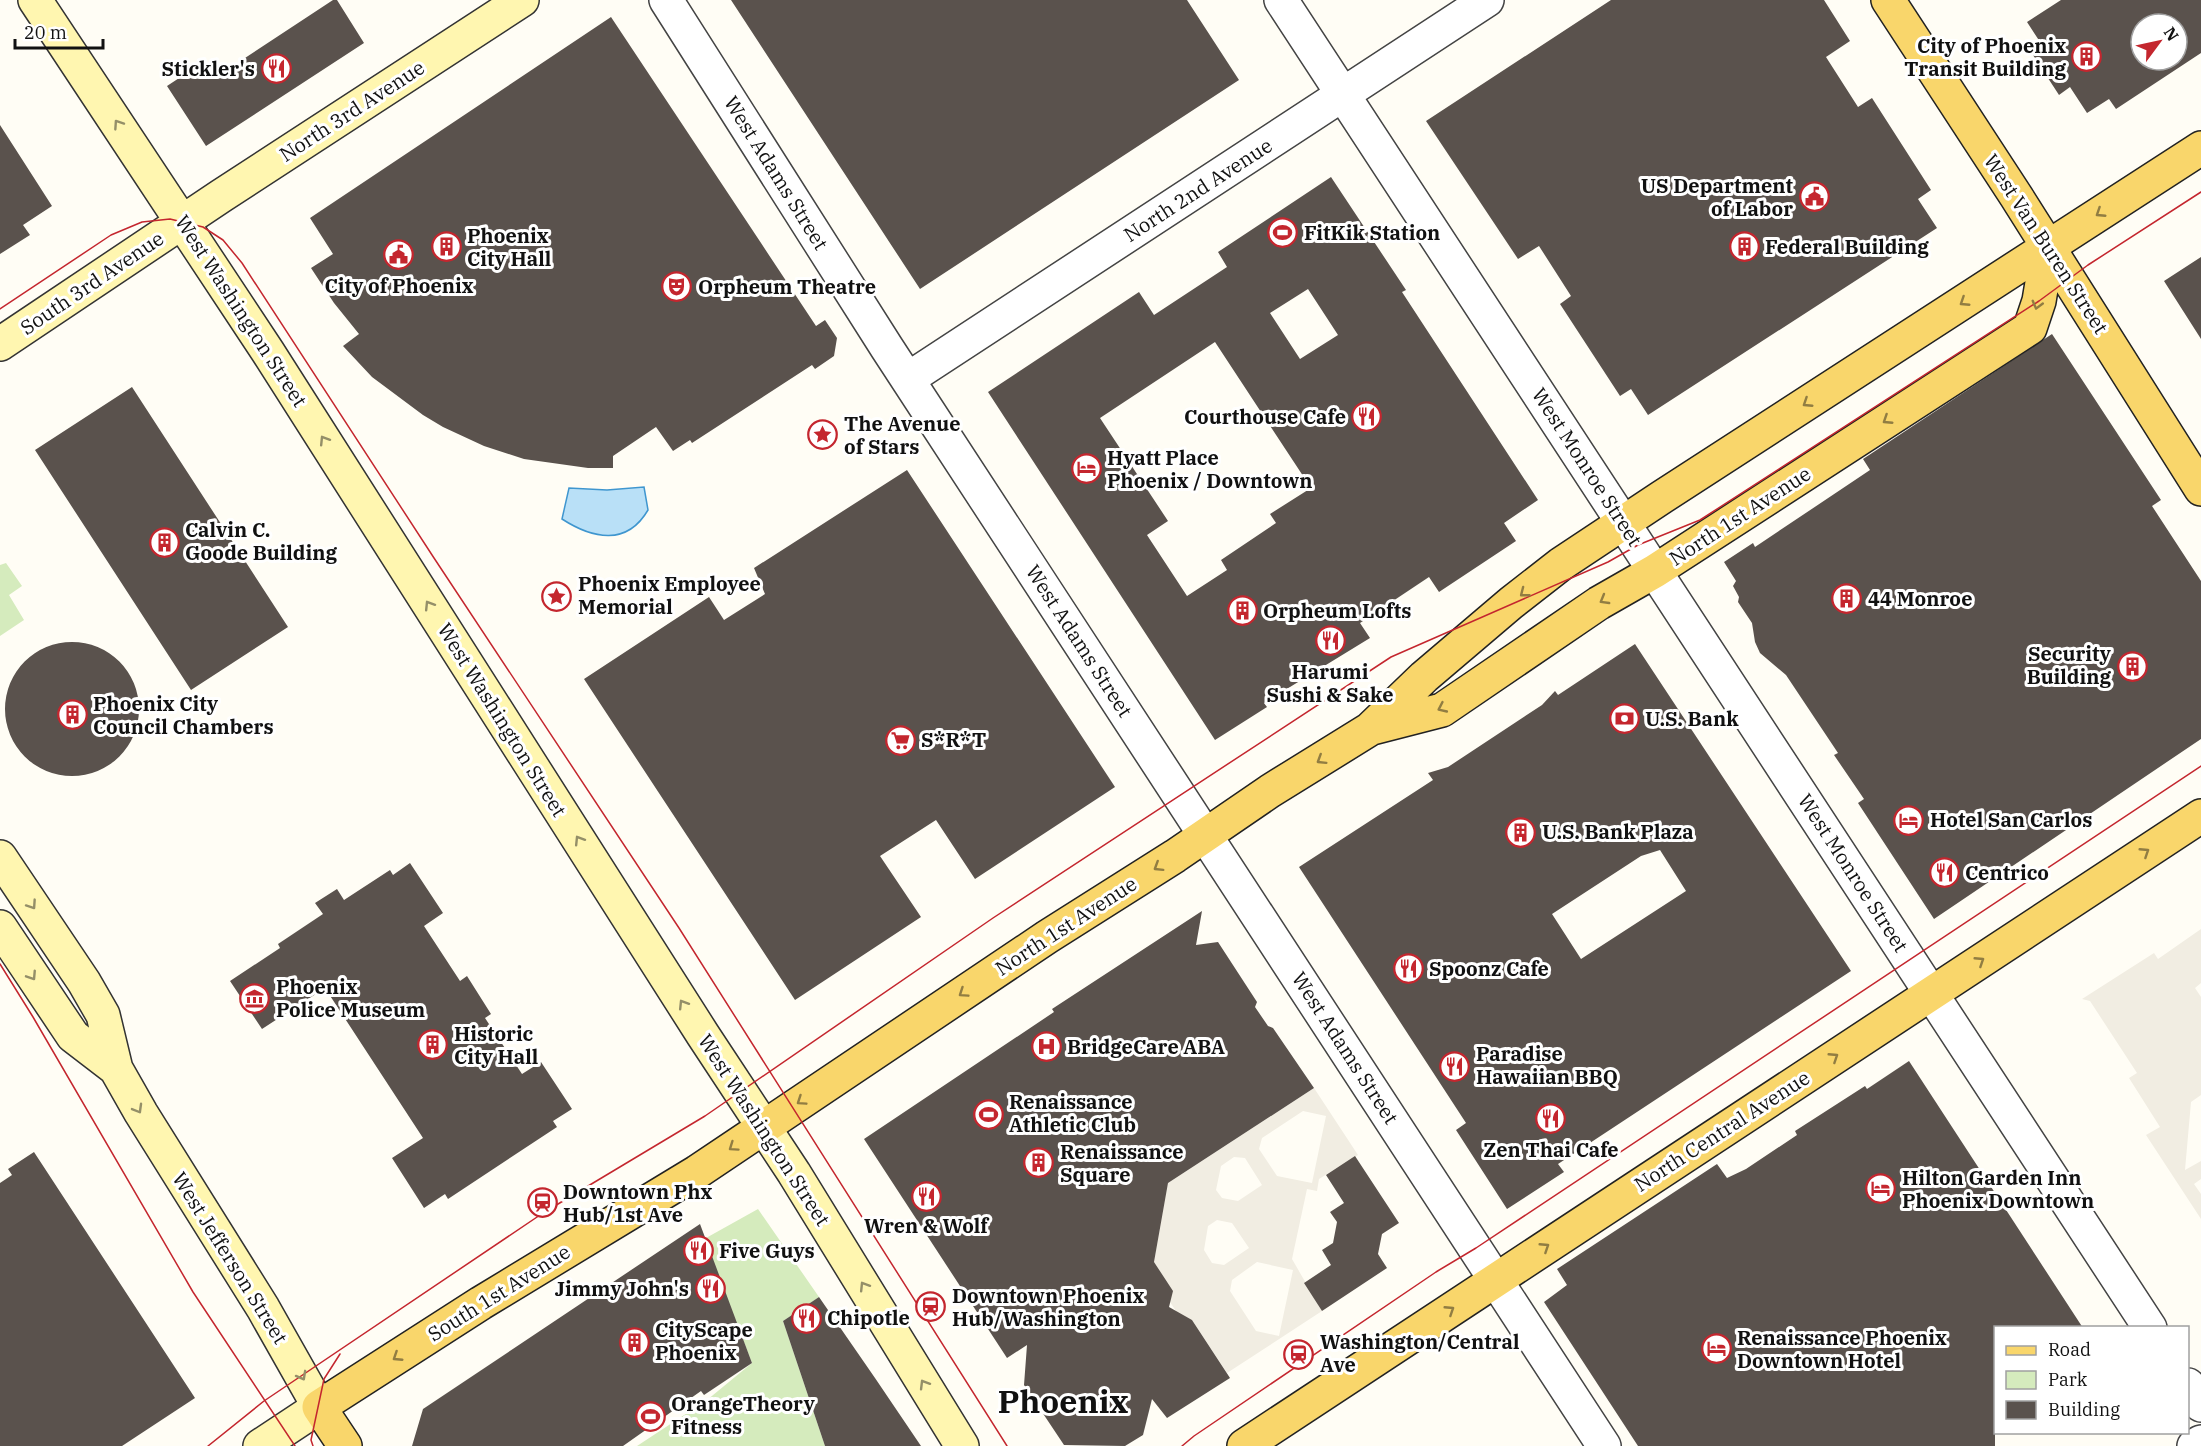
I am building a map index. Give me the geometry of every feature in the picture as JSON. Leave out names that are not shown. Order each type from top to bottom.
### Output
[{"type":"main road","name":"West Washington Street","points":[[35,0],[183,222],[794,1173],[962,1446]]},
{"type":"main road","name":"North 3rd Avenue","points":[[183,222],[522,0]]},
{"type":"main road","name":"West Van Buren Street","points":[[1888,0],[2201,489]]},
{"type":"main road","name":"North 1st Avenue","points":[[763,1127],[1047,937],[1207,835],[1270,791],[1370,729],[1424,677],[1561,564],[2201,148]]},
{"type":"main road","name":"South 3rd Avenue","points":[[0,344],[183,222]]},
{"type":"main road","name":"North 1st Avenue","points":[[1370,729],[1442,710],[1599,603],[1655,571],[2030,328],[2039,301],[2048,247]]},
{"type":"main road","name":"North Central Avenue","points":[[1244,1446],[2201,816]]},
{"type":"main road","name":"West Jefferson Street","points":[[0,856],[84,982],[103,1015],[116,1069],[345,1446]]},
{"type":"main road","name":"West Jefferson Street","points":[[0,927],[73,1036],[116,1069]]},
{"type":"main road","name":"South 1st Avenue","points":[[261,1444],[473,1308],[680,1183],[763,1127]]},
{"type":"street","name":"West Adams Street","points":[[666,0],[908,379],[1604,1446]]},
{"type":"street","name":"West Monroe Street","points":[[1281,0],[2149,1326]]},
{"type":"street","name":"North 2nd Avenue","points":[[908,379],[1487,0]]},
{"type":"street","points":[[2189,1388],[2201,1405]]},
{"type":"street","points":[[2194,1446],[2201,1442]]},
{"type":"green space","points":[[6,563],[22,586],[9,595],[24,620],[0,636],[0,565]]},
{"type":"green space","points":[[758,1209],[819,1297],[783,1321],[825,1446],[637,1446],[707,1400],[752,1363],[713,1263],[706,1238]]},
{"type":"shaded area","points":[[2201,929],[2201,983],[2195,988],[2201,997],[2201,1095],[2191,1102],[2185,1170],[2201,1161],[2201,1179],[2194,1184],[2201,1194],[2201,1219],[2146,1135],[2160,1127],[2129,1078],[2137,1073],[2090,1001],[2082,999],[2154,953],[2158,959]]},
{"type":"shaded area","points":[[1314,1088],[1358,1155],[1319,1179],[1317,1191],[1307,1189],[1292,1259],[1322,1311],[1227,1373],[1192,1320],[1186,1317],[1183,1322],[1170,1302],[1172,1291],[1154,1262],[1168,1183]],"holes":[[[1303,1111],[1326,1116],[1312,1183],[1277,1176],[1259,1149],[1262,1138]],[[1234,1157],[1245,1158],[1262,1185],[1238,1201],[1222,1198],[1216,1190],[1221,1166]],[[1217,1220],[1232,1223],[1249,1248],[1224,1265],[1212,1263],[1204,1250],[1208,1226]],[[1257,1262],[1293,1270],[1279,1336],[1256,1331],[1230,1291],[1232,1280]]]},
{"type":"water","points":[[644,487],[648,510],[640,522],[620,534],[609,536],[597,534],[562,519],[569,488],[607,490]]},
{"type":"building","name":"Stickler's","points":[[333,0],[337,0],[364,43],[206,146],[167,86],[205,61],[216,77]]},
{"type":"building","points":[[731,0],[1187,0],[1239,80],[920,289]]},
{"type":"building","points":[[1611,0],[1824,0],[1850,41],[1826,57],[1858,107],[1872,98],[1931,190],[1918,199],[1937,228],[1648,415],[1631,389],[1620,396],[1560,304],[1571,296],[1539,246],[1518,259],[1426,121]]},
{"type":"building","name":"City of Phoenix Transit Building","points":[[2061,0],[2201,0],[2201,53],[2189,61],[2189,12],[2129,12],[2129,72],[2172,72],[2116,109],[2109,99],[2087,113],[2070,87],[2059,95],[2031,52],[2042,45],[2027,22]]},
{"type":"building","name":"Phoenix City Hall","points":[[611,17],[816,326],[825,320],[837,338],[834,356],[815,369],[812,365],[692,443],[690,440],[673,451],[656,427],[613,456],[613,468],[588,468],[524,459],[484,446],[423,415],[372,377],[343,346],[359,334],[334,303],[311,268],[333,254],[310,218]]},
{"type":"building","points":[[0,125],[52,206],[23,225],[30,235],[0,254]]},
{"type":"building","points":[[1331,177],[1406,290],[1402,292],[1538,500],[1504,523],[1516,541],[1439,592],[1429,577],[1360,623],[1370,638],[1264,703],[1267,707],[1215,740],[988,392],[1139,292],[1154,315],[1227,267],[1218,252]],"holes":[[[1308,289],[1338,335],[1300,359],[1270,313]],[[1215,342],[1311,488],[1270,514],[1276,523],[1221,560],[1227,570],[1187,596],[1147,535],[1168,521],[1100,418]]]},
{"type":"building","points":[[2201,257],[2201,339],[2164,281]]},
{"type":"building","points":[[2052,334],[2161,500],[2152,506],[2201,581],[2201,739],[1934,919],[1858,803],[1864,799],[1834,755],[1838,753],[1786,675],[1760,653],[1755,642],[1752,623],[1738,602],[1739,597],[1733,586],[1736,581],[1724,562],[1753,543],[1755,547],[1870,470],[1863,459]]},
{"type":"building","name":"Calvin C. Goode Building","points":[[132,387],[288,627],[191,690],[35,450]]},
{"type":"building","points":[[907,470],[1115,787],[975,879],[936,820],[880,856],[921,917],[795,1000],[584,679],[709,597],[724,620],[765,594],[754,568]]},
{"type":"building","name":"Phoenix City Council Chambers","points":[[72,642],[98,647],[119,662],[134,683],[139,709],[134,735],[119,756],[98,771],[72,776],[46,771],[25,756],[10,735],[5,709],[10,683],[25,662],[46,647]]},
{"type":"building","points":[[1635,644],[1851,971],[1558,1164],[1564,1172],[1507,1209],[1456,1130],[1466,1123],[1299,867],[1433,780],[1428,773],[1448,767],[1542,705],[1555,691],[1558,695]],"holes":[[[1660,850],[1686,891],[1581,959],[1552,914],[1641,856]]]},
{"type":"building","name":"Historic City Hall","points":[[410,863],[443,913],[424,926],[460,981],[467,976],[491,1014],[485,1018],[522,1074],[541,1062],[572,1109],[553,1121],[557,1127],[448,1199],[445,1194],[424,1208],[392,1158],[423,1138],[325,988],[262,1029],[230,981],[280,948],[278,944],[323,914],[315,903],[337,889],[344,900],[390,870],[393,875]]},
{"type":"building","name":"Renaissance Square","points":[[1202,911],[1196,945],[1218,942],[1257,1002],[1255,1007],[1268,1026],[1273,1028],[1314,1088],[1168,1183],[1154,1262],[1173,1291],[1169,1307],[1192,1320],[1230,1378],[1167,1418],[1152,1399],[1143,1435],[1125,1446],[1064,1445],[1024,1385],[1027,1345],[1007,1358],[864,1139],[1054,1012],[1052,1009]]},
{"type":"building","points":[[1909,1061],[2082,1326],[1994,1326],[1995,1446],[1638,1446],[1544,1302],[1567,1285],[1557,1269],[1717,1164],[1727,1178],[1746,1169],[1797,1135],[1795,1131],[1865,1086],[1867,1089]]},
{"type":"building","points":[[34,1152],[195,1398],[122,1446],[0,1446],[0,1183],[12,1175],[8,1169]]},
{"type":"building","points":[[1355,1156],[1399,1223],[1382,1234],[1378,1254],[1387,1268],[1322,1311],[1304,1283],[1331,1265],[1322,1250],[1333,1243],[1337,1222],[1330,1212],[1344,1203],[1326,1175]]},
{"type":"building","name":"CityScape Phoenix","points":[[700,1224],[752,1363],[704,1395],[701,1391],[623,1446],[412,1446],[423,1409]]},
{"type":"building","points":[[819,1297],[921,1446],[825,1446],[783,1321]]},
{"type":"tram line","points":[[208,1446],[264,1401],[543,1213],[705,1116],[993,918],[1391,657],[1608,562],[1638,545],[1700,520],[2039,301],[2088,265],[2201,192]]},
{"type":"tram line","points":[[0,309],[111,235],[142,222],[170,219],[203,227],[223,240],[242,263],[679,928],[1007,1446]]},
{"type":"tram line","points":[[1182,1446],[1436,1272],[1476,1248],[2201,766]]},
{"type":"tram line","points":[[0,964],[193,1292],[295,1446]]},
{"type":"tram line","points":[[313,1446],[311,1440],[324,1379],[340,1354]]},
{"type":"place","name":"City of Phoenix Transit Building","points":[[2087,57]]},
{"type":"place","name":"Stickler's","points":[[276,69]]},
{"type":"place","name":"US Department of Labor","points":[[1814,197]]},
{"type":"place","name":"FitKik Station","points":[[1283,233]]},
{"type":"place","name":"Phoenix City Hall","points":[[446,247]]},
{"type":"place","name":"Federal Building","points":[[1744,247]]},
{"type":"place","name":"City of Phoenix","points":[[399,255]]},
{"type":"place","name":"Orpheum Theatre","points":[[677,287]]},
{"type":"place","name":"Courthouse Cafe","points":[[1367,417]]},
{"type":"place","name":"The Avenue of Stars","points":[[823,435]]},
{"type":"place","name":"Hyatt Place Phoenix / Downtown","points":[[1086,469]]},
{"type":"place","name":"Calvin C. Goode Building","points":[[164,542]]},
{"type":"place","name":"Phoenix Employee Memorial","points":[[557,596]]},
{"type":"place","name":"44 Monroe","points":[[1847,599]]},
{"type":"place","name":"Orpheum Lofts","points":[[1242,611]]},
{"type":"place","name":"Harumi Sushi & Sake","points":[[1330,641]]},
{"type":"place","name":"Security Building","points":[[2132,666]]},
{"type":"place","name":"Phoenix City Council Chambers","points":[[72,715]]},
{"type":"place","name":"U.S. Bank","points":[[1624,719]]},
{"type":"place","name":"S*R*T","points":[[900,740]]},
{"type":"place","name":"Hotel San Carlos","points":[[1909,820]]},
{"type":"place","name":"U.S. Bank Plaza","points":[[1521,832]]},
{"type":"place","name":"Centrico","points":[[1944,873]]},
{"type":"place","name":"Spoonz Cafe","points":[[1408,969]]},
{"type":"place","name":"Phoenix Police Museum","points":[[255,998]]},
{"type":"place","name":"Historic City Hall","points":[[433,1045]]},
{"type":"place","name":"BridgeCare ABA","points":[[1046,1047]]},
{"type":"place","name":"Paradise Hawaiian BBQ","points":[[1455,1066]]},
{"type":"place","name":"Renaissance Athletic Club","points":[[988,1114]]},
{"type":"place","name":"Zen Thai Cafe","points":[[1551,1119]]},
{"type":"place","name":"Renaissance Square","points":[[1039,1163]]},
{"type":"place","name":"Hilton Garden Inn Phoenix Downtown","points":[[1881,1189]]},
{"type":"place","name":"Wren & Wolf","points":[[926,1196]]},
{"type":"place","name":"Downtown Phx Hub/1st Ave","points":[[542,1203]]},
{"type":"place","name":"Five Guys","points":[[698,1251]]},
{"type":"place","name":"Jimmy John's","points":[[710,1289]]},
{"type":"place","name":"Downtown Phoenix Hub/Washington","points":[[931,1307]]},
{"type":"place","name":"Chipotle","points":[[806,1318]]},
{"type":"place","name":"CityScape Phoenix","points":[[634,1342]]},
{"type":"place","name":"Renaissance Phoenix Downtown Hotel","points":[[1716,1349]]},
{"type":"place","name":"Washington/Central Ave","points":[[1299,1354]]},
{"type":"place","name":"OrangeTheory Fitness","points":[[650,1416]]},
{"type":"district","name":"Phoenix","points":[[1063,1402]]}]
